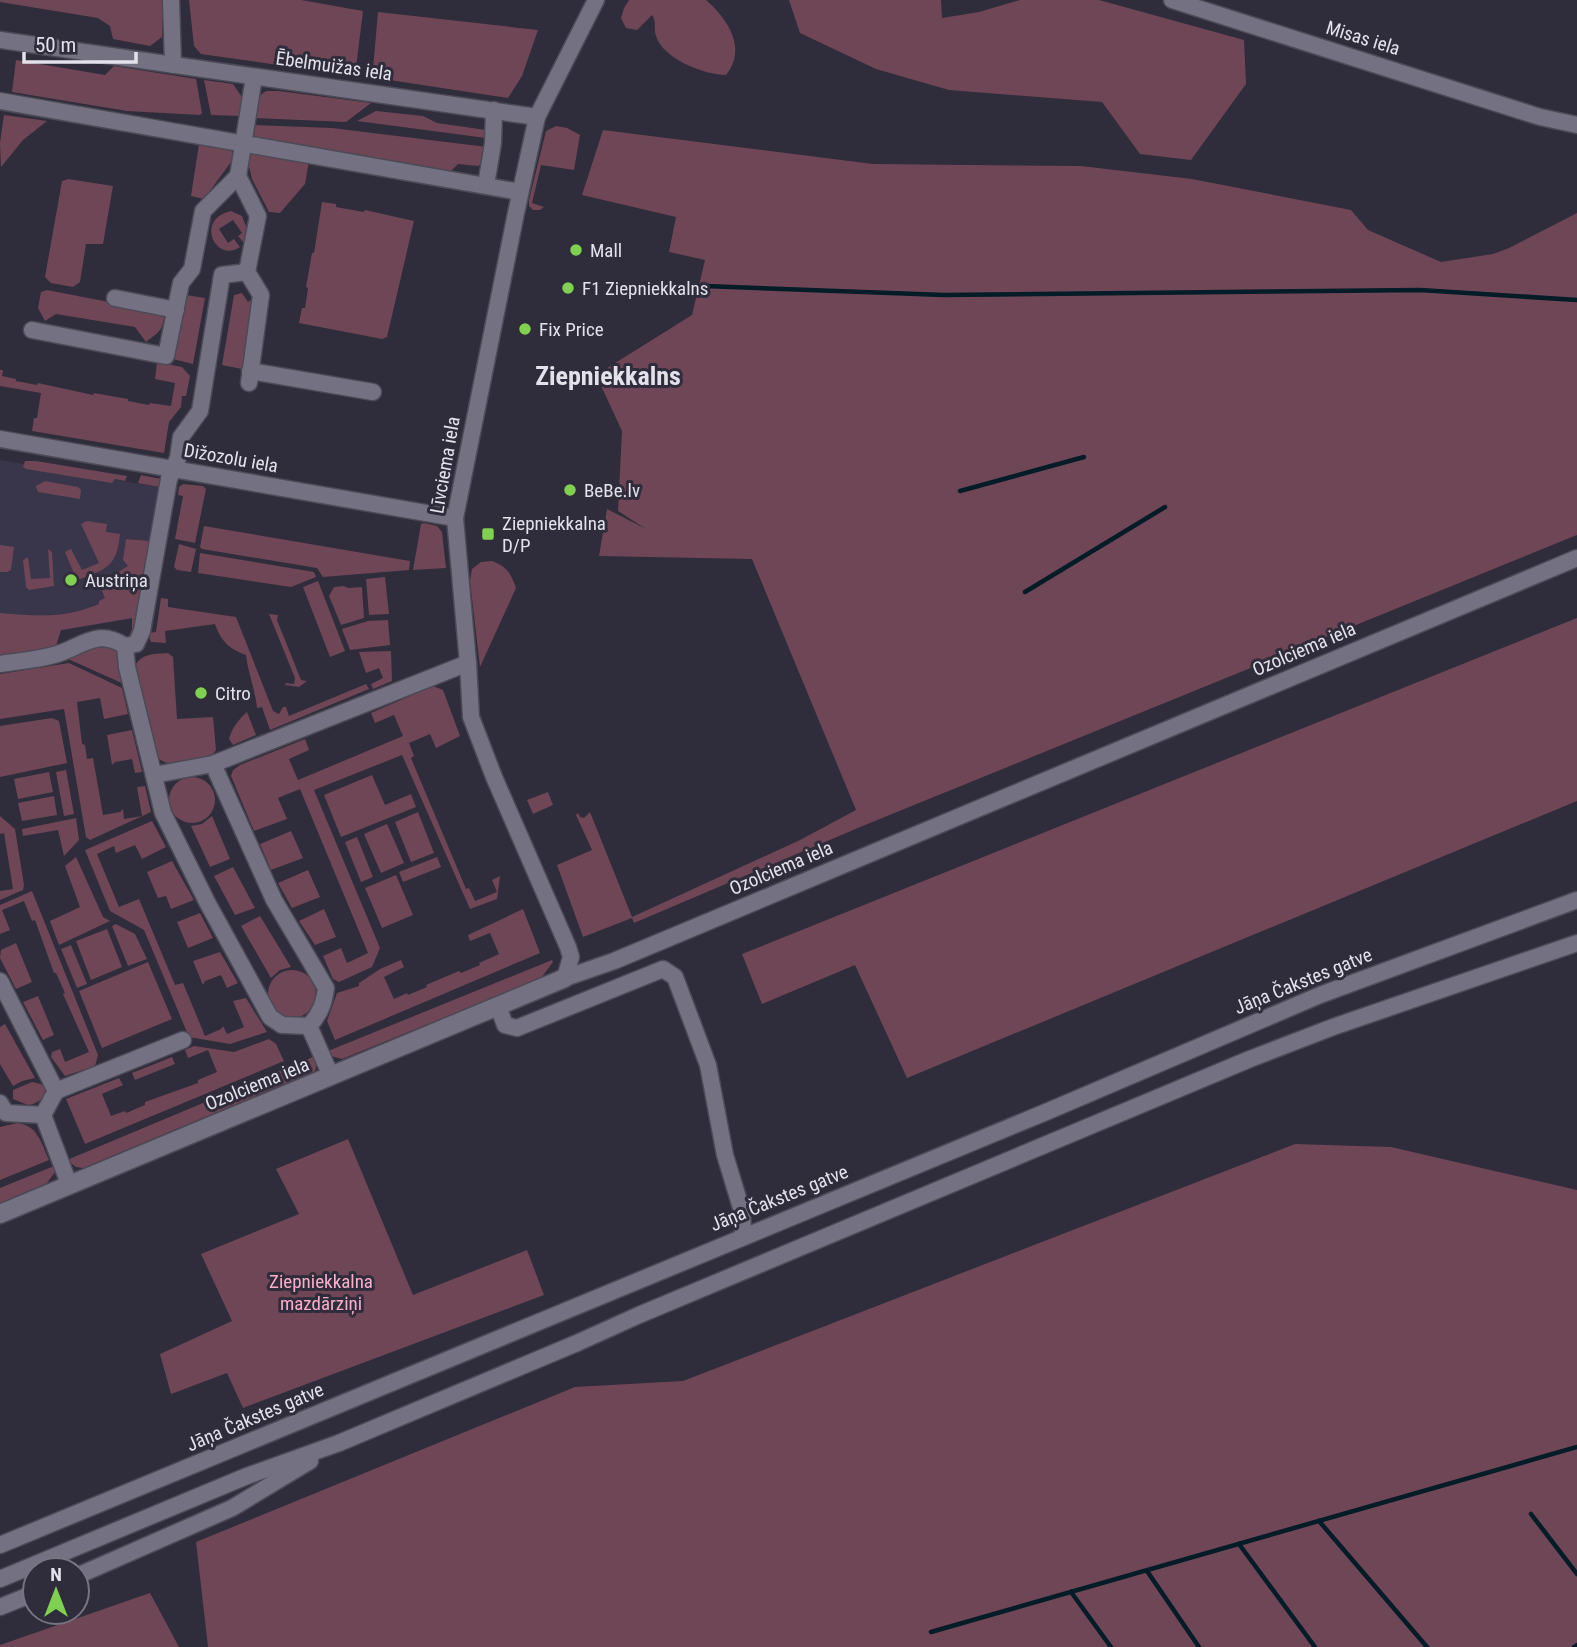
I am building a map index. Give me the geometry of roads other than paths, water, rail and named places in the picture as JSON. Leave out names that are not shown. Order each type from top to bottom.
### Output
[{"type":"street","points":[[171,0],[173,65]]},
{"type":"street","name":"Līvciema iela","points":[[565,978],[570,957],[568,947],[494,777],[471,717],[455,517],[537,117],[596,0]]},
{"type":"street","name":"Misas iela","points":[[1172,0],[1540,117],[1577,125]]},
{"type":"street","name":"Ēbelmuižas iela","points":[[0,40],[537,117]]},
{"type":"street","points":[[254,77],[238,176],[258,216],[247,272],[261,295],[250,377],[373,392]]},
{"type":"street","points":[[0,101],[520,192]]},
{"type":"street","points":[[486,185],[493,143],[494,110]]},
{"type":"street","points":[[32,330],[166,356],[181,283],[192,270],[203,211],[238,176]]},
{"type":"street","points":[[192,270],[222,275],[247,272]]},
{"type":"street","points":[[0,664],[55,655],[84,641],[104,638],[115,639],[125,646],[136,644],[142,631],[172,468],[178,458],[181,437],[200,411],[222,275]]},
{"type":"street","points":[[115,298],[176,310]]},
{"type":"street","name":"Dižozolu iela","points":[[0,439],[455,517]]},
{"type":"street","name":"Ozolciema iela","points":[[0,1214],[565,978],[614,961],[1577,558]]},
{"type":"street","points":[[125,646],[127,667],[163,813],[180,850],[270,1017],[282,1025],[309,1026],[318,1017],[324,1004],[326,988],[274,900],[214,764]]},
{"type":"street","points":[[154,775],[214,764],[468,663]]},
{"type":"street","name":"Jāņa Čakstes gatve","points":[[0,1545],[598,1298],[743,1235],[1046,1112],[1320,995],[1577,900]]},
{"type":"street","points":[[0,1580],[247,1476],[339,1443],[1250,1059],[1333,1027],[1577,943]]},
{"type":"street","points":[[498,1006],[505,1025],[517,1028],[663,969],[675,977],[708,1065],[725,1155],[742,1211],[743,1235]]},
{"type":"street","points":[[0,981],[56,1091]]},
{"type":"street","points":[[309,1026],[331,1076]]},
{"type":"street","points":[[69,1184],[43,1115],[56,1091],[183,1040]]},
{"type":"street","points":[[2,1110],[43,1115]]},
{"type":"street","points":[[91,1570],[232,1508],[339,1443]]},
{"type":"street","points":[[0,1607],[21,1598]]},
{"type":"waterway","points":[[705,286],[944,295],[1420,290],[1577,300]]},
{"type":"waterway","points":[[960,491],[1084,457]]},
{"type":"waterway","points":[[1025,592],[1165,507]]},
{"type":"waterway","points":[[931,1632],[1577,1447]]},
{"type":"waterway","points":[[1531,1514],[1577,1574]]},
{"type":"waterway","points":[[1319,1521],[1427,1647]]},
{"type":"waterway","points":[[1239,1544],[1315,1647]]},
{"type":"waterway","points":[[1147,1571],[1199,1647]]},
{"type":"waterway","points":[[1071,1592],[1111,1647]]},
{"type":"place","name":"Mall","points":[[576,250]]},
{"type":"place","name":"F1 Ziepniekkalns","points":[[568,288]]},
{"type":"place","name":"Fix Price","points":[[525,329]]},
{"type":"place","name":"BeBe.lv","points":[[570,490]]},
{"type":"place","name":"Ziepniekkalna D/P","points":[[488,534]]},
{"type":"place","name":"Austriņa","points":[[71,580]]},
{"type":"place","name":"Citro","points":[[201,693]]},
{"type":"district","name":"Ziepniekkalns","points":[[608,376]]},
{"type":"park label","name":"Ziepniekkalna mazdārziņi","points":[[321,1292]]}]
